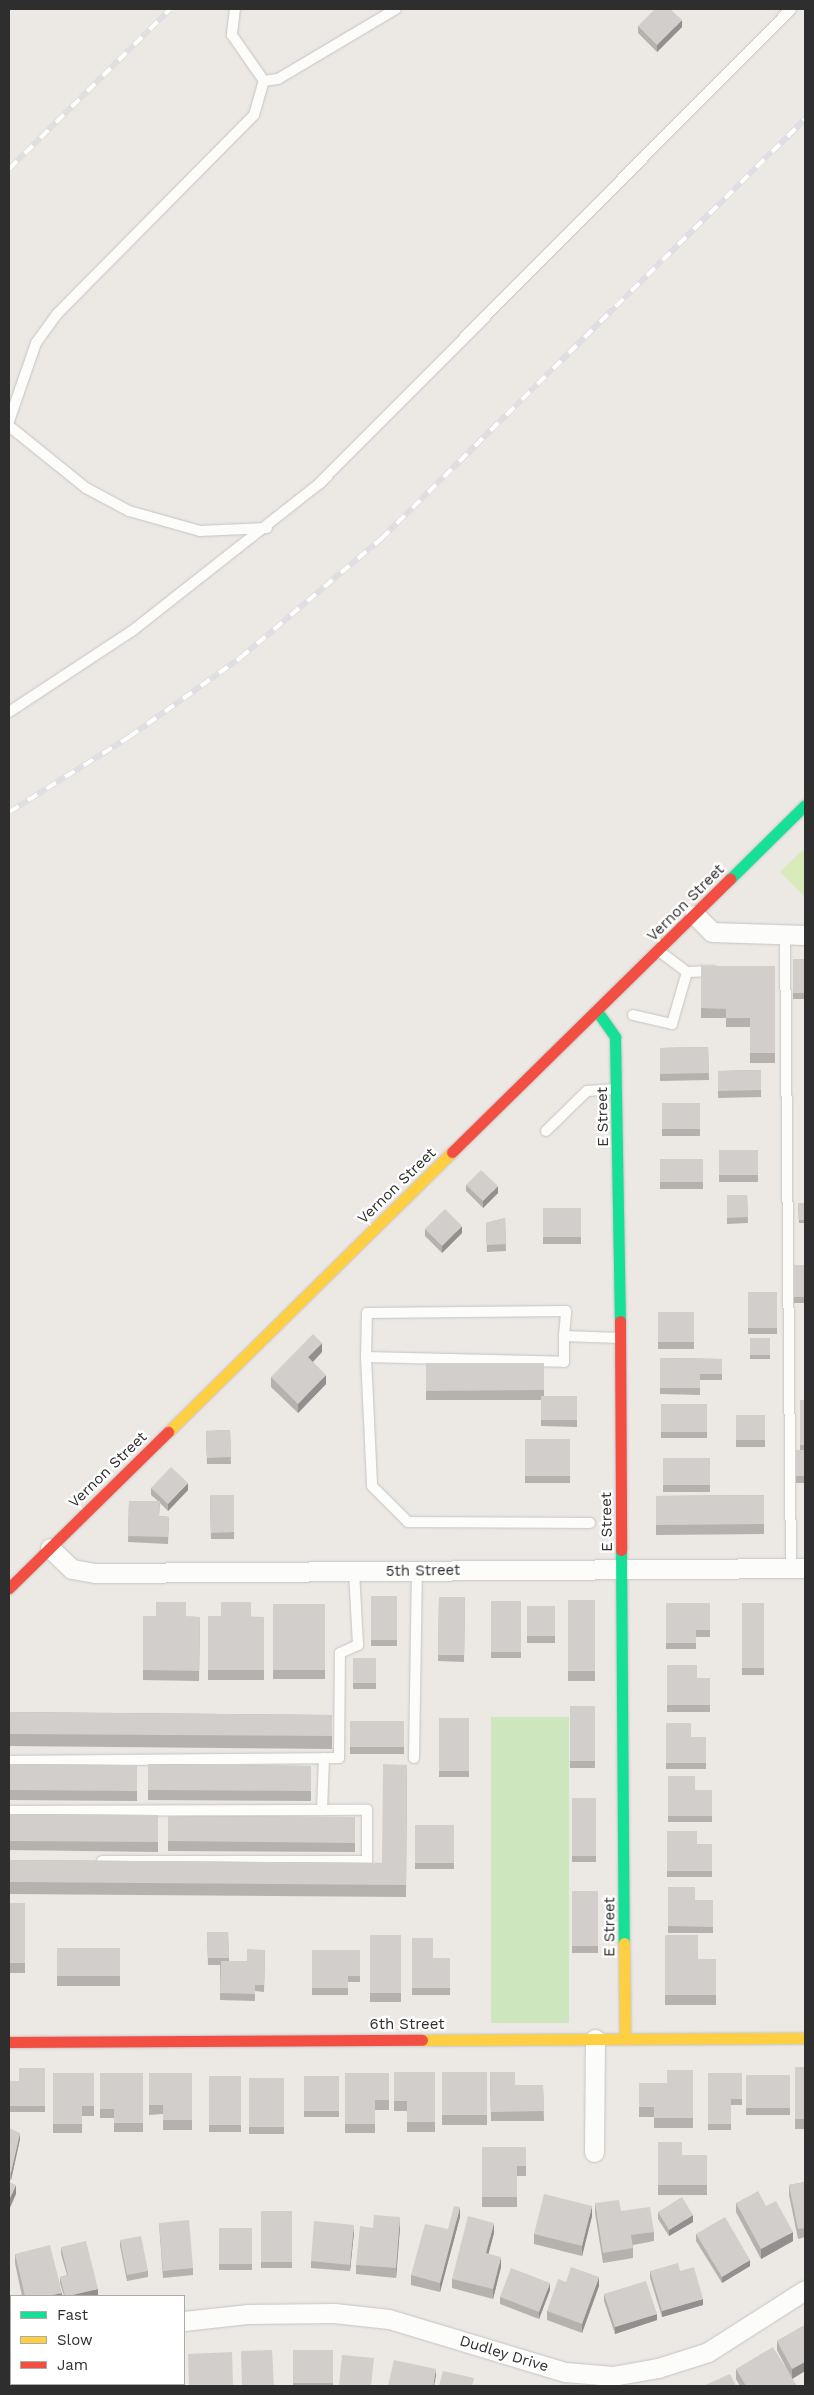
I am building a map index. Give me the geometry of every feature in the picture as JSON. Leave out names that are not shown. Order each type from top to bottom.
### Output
[{"type":"street","name":"Vernon Street","points":[[9,1588],[659,951],[805,805]]},
{"type":"street","points":[[695,915],[712,932],[805,935]]},
{"type":"street","name":"E Street","points":[[597,1011],[615,1037],[618,1089],[625,2039]]},
{"type":"street","name":"5th Street","points":[[50,1548],[72,1569],[94,1573],[798,1568]]},
{"type":"street","name":"6th Street","points":[[9,2042],[805,2038]]},
{"type":"street","points":[[594,2152],[595,2039]]},
{"type":"street","name":"Dudley Drive","points":[[185,2321],[247,2314],[334,2313],[390,2319],[564,2372],[613,2376],[658,2368],[708,2352],[805,2290]]},
{"type":"lane","points":[[235,9],[232,35],[264,81]]},
{"type":"lane","points":[[264,81],[278,79],[396,9]]},
{"type":"lane","points":[[9,712],[132,631],[267,528],[320,483],[791,9]]},
{"type":"lane","points":[[9,421],[36,344],[57,314],[254,114],[264,81]]},
{"type":"lane","points":[[9,426],[86,488],[129,511],[200,531],[267,528]]},
{"type":"lane","points":[[784,935],[780,969],[798,1568]]},
{"type":"lane","points":[[659,951],[687,972],[726,971]]},
{"type":"lane","points":[[633,1015],[672,1024],[687,972]]},
{"type":"lane","points":[[546,1131],[587,1092],[618,1089]]},
{"type":"lane","points":[[366,1358],[564,1362],[566,1311],[367,1313],[366,1358],[372,1486],[408,1522],[590,1522]]},
{"type":"lane","points":[[564,1336],[620,1338]]},
{"type":"lane","points":[[414,1758],[417,1570]]},
{"type":"lane","points":[[9,1761],[339,1758],[340,1653],[358,1646],[354,1571]]},
{"type":"lane","points":[[322,1810],[324,1758]]},
{"type":"lane","points":[[9,1811],[367,1810],[367,1861],[88,1860]]},
{"type":"green space","points":[[805,848],[805,897],[780,872]]},
{"type":"green space","points":[[491,1717],[569,1717],[569,2023],[491,2023]]},
{"type":"building","points":[[655,9],[670,9],[682,20],[657,45],[638,26]]},
{"type":"building","points":[[793,959],[805,959],[805,993],[793,993]]},
{"type":"building","points":[[701,966],[775,966],[775,1053],[750,1053],[750,1018],[726,1018],[726,1009],[701,1008]]},
{"type":"building","points":[[708,1047],[709,1073],[660,1074],[660,1048]]},
{"type":"building","points":[[761,1070],[761,1090],[718,1091],[718,1071]]},
{"type":"building","points":[[662,1103],[700,1103],[700,1129],[662,1129]]},
{"type":"building","points":[[719,1150],[758,1150],[758,1175],[719,1175]]},
{"type":"building","points":[[660,1159],[703,1159],[703,1182],[660,1182]]},
{"type":"building","points":[[481,1170],[498,1186],[483,1201],[466,1185]]},
{"type":"building","points":[[727,1195],[747,1195],[748,1217],[727,1218]]},
{"type":"building","points":[[798,1203],[805,1203],[805,1220],[799,1220]]},
{"type":"building","points":[[543,1208],[581,1208],[581,1237],[543,1237]]},
{"type":"building","points":[[445,1209],[462,1226],[442,1246],[425,1229]]},
{"type":"building","points":[[505,1218],[506,1244],[487,1245],[486,1223]]},
{"type":"building","points":[[794,1265],[805,1265],[805,1297],[794,1297]]},
{"type":"building","points":[[748,1292],[777,1292],[777,1328],[748,1328]]},
{"type":"building","points":[[658,1312],[694,1312],[694,1342],[658,1342]]},
{"type":"building","points":[[313,1334],[322,1343],[308,1357],[326,1375],[298,1404],[271,1377]]},
{"type":"building","points":[[750,1338],[770,1338],[770,1355],[750,1355]]},
{"type":"building","points":[[660,1358],[722,1359],[722,1374],[700,1374],[700,1388],[660,1388]]},
{"type":"building","points":[[426,1363],[544,1363],[544,1390],[426,1391]]},
{"type":"building","points":[[541,1396],[577,1396],[577,1420],[541,1420]]},
{"type":"building","points":[[800,1400],[805,1400],[805,1445],[800,1445]]},
{"type":"building","points":[[661,1404],[707,1404],[707,1432],[661,1432]]},
{"type":"building","points":[[736,1415],[765,1415],[765,1440],[736,1440]]},
{"type":"building","points":[[230,1430],[231,1457],[207,1458],[206,1431]]},
{"type":"building","points":[[525,1439],[570,1439],[570,1476],[525,1476]]},
{"type":"building","points":[[796,1450],[805,1450],[805,1476],[796,1476]]},
{"type":"building","points":[[663,1458],[710,1458],[710,1485],[663,1485]]},
{"type":"building","points":[[171,1467],[188,1483],[168,1504],[151,1488]]},
{"type":"building","points":[[210,1495],[234,1495],[234,1532],[211,1533]]},
{"type":"building","points":[[764,1495],[764,1524],[656,1525],[656,1496]]},
{"type":"building","points":[[129,1501],[160,1501],[159,1516],[169,1517],[168,1537],[128,1536]]},
{"type":"building","points":[[371,1596],[397,1596],[397,1640],[371,1640]]},
{"type":"building","points":[[439,1597],[465,1597],[464,1655],[438,1655]]},
{"type":"building","points":[[568,1600],[595,1600],[595,1671],[568,1671]]},
{"type":"building","points":[[491,1601],[521,1601],[521,1652],[491,1652]]},
{"type":"building","points":[[156,1602],[186,1602],[186,1616],[200,1617],[199,1671],[143,1670],[143,1616],[156,1616]]},
{"type":"building","points":[[221,1602],[251,1602],[251,1617],[264,1617],[264,1670],[208,1670],[208,1616],[221,1616]]},
{"type":"building","points":[[666,1603],[710,1603],[710,1630],[696,1630],[696,1643],[666,1643]]},
{"type":"building","points":[[742,1603],[764,1603],[764,1668],[742,1668]]},
{"type":"building","points":[[273,1604],[325,1604],[325,1670],[273,1670]]},
{"type":"building","points":[[527,1606],[555,1606],[555,1636],[527,1636]]},
{"type":"building","points":[[353,1658],[376,1658],[376,1683],[353,1683]]},
{"type":"building","points":[[667,1665],[697,1665],[697,1678],[710,1678],[710,1705],[667,1705]]},
{"type":"building","points":[[570,1706],[595,1706],[595,1761],[570,1761]]},
{"type":"building","points":[[9,1712],[332,1715],[332,1736],[9,1734]]},
{"type":"building","points":[[439,1718],[469,1718],[469,1771],[439,1771]]},
{"type":"building","points":[[350,1721],[404,1721],[404,1747],[350,1747]]},
{"type":"building","points":[[666,1723],[691,1723],[691,1737],[706,1737],[706,1763],[666,1763]]},
{"type":"building","points":[[9,1764],[137,1765],[137,1791],[9,1790]]},
{"type":"building","points":[[148,1764],[311,1766],[311,1791],[148,1790]]},
{"type":"building","points":[[383,1764],[407,1765],[406,1866],[406,1863],[382,1863]]},
{"type":"building","points":[[668,1776],[695,1776],[695,1790],[712,1790],[712,1816],[668,1816]]},
{"type":"building","points":[[572,1798],[596,1798],[596,1856],[572,1856]]},
{"type":"building","points":[[9,1814],[158,1815],[158,1842],[9,1841]]},
{"type":"building","points":[[168,1816],[355,1817],[355,1843],[168,1841]]},
{"type":"building","points":[[415,1825],[454,1825],[454,1863],[415,1863]]},
{"type":"building","points":[[667,1831],[697,1831],[697,1844],[712,1844],[712,1871],[667,1871]]},
{"type":"building","points":[[9,1860],[406,1863],[406,1885],[9,1882]]},
{"type":"building","points":[[668,1887],[695,1887],[695,1900],[713,1900],[713,1927],[668,1926]]},
{"type":"building","points":[[572,1891],[598,1891],[598,1946],[572,1946]]},
{"type":"building","points":[[9,1903],[25,1903],[25,1963],[9,1963]]},
{"type":"building","points":[[207,1932],[228,1932],[229,1958],[208,1958]]},
{"type":"building","points":[[370,1935],[401,1935],[401,1993],[370,1993]]},
{"type":"building","points":[[665,1935],[698,1935],[698,1959],[665,1959]]},
{"type":"building","points":[[412,1938],[433,1938],[433,1958],[450,1958],[450,1988],[412,1988]]},
{"type":"building","points":[[57,1948],[120,1948],[120,1976],[57,1976]]},
{"type":"building","points":[[247,1949],[265,1950],[264,1985],[255,1985],[255,1994],[220,1993],[221,1961],[247,1961]]},
{"type":"building","points":[[312,1950],[360,1950],[360,1976],[348,1976],[348,1988],[312,1988]]},
{"type":"building","points":[[665,1959],[716,1959],[716,1995],[665,1995]]},
{"type":"building","points":[[795,2067],[805,2067],[805,2119],[795,2119]]},
{"type":"building","points":[[19,2068],[45,2068],[45,2106],[9,2106],[9,2081],[19,2081]]},
{"type":"building","points":[[667,2070],[693,2070],[693,2118],[654,2118],[654,2107],[639,2107],[639,2083],[667,2083]]},
{"type":"building","points":[[394,2072],[435,2072],[435,2122],[407,2122],[407,2101],[394,2101]]},
{"type":"building","points":[[442,2072],[487,2072],[487,2115],[442,2115]]},
{"type":"building","points":[[490,2072],[515,2072],[515,2085],[543,2085],[544,2111],[491,2112]]},
{"type":"building","points":[[53,2073],[94,2073],[94,2106],[82,2106],[82,2124],[53,2124]]},
{"type":"building","points":[[100,2073],[143,2073],[143,2123],[114,2123],[114,2109],[100,2109]]},
{"type":"building","points":[[149,2073],[192,2073],[192,2120],[163,2120],[163,2105],[149,2105]]},
{"type":"building","points":[[345,2073],[389,2073],[389,2100],[375,2100],[375,2124],[345,2124]]},
{"type":"building","points":[[708,2073],[742,2073],[742,2099],[731,2099],[731,2124],[708,2124]]},
{"type":"building","points":[[746,2075],[790,2075],[790,2108],[746,2108]]},
{"type":"building","points":[[209,2076],[241,2076],[241,2125],[209,2125]]},
{"type":"building","points":[[304,2076],[339,2076],[339,2111],[304,2111]]},
{"type":"building","points":[[249,2078],[284,2078],[284,2127],[249,2127]]},
{"type":"building","points":[[9,2128],[20,2133],[11,2173],[9,2172]]},
{"type":"building","points":[[658,2142],[682,2142],[682,2155],[707,2155],[707,2185],[658,2185]]},
{"type":"building","points":[[482,2147],[526,2147],[526,2166],[517,2166],[517,2197],[482,2197]]},
{"type":"building","points":[[9,2182],[16,2185],[9,2200]]},
{"type":"building","points":[[805,2182],[805,2228],[798,2229],[789,2185]]},
{"type":"building","points":[[758,2191],[766,2206],[776,2201],[793,2232],[761,2249],[736,2203]]},
{"type":"building","points":[[544,2194],[592,2206],[582,2246],[534,2234]]},
{"type":"building","points":[[682,2197],[693,2215],[669,2230],[658,2212]]},
{"type":"building","points":[[619,2200],[621,2211],[650,2207],[654,2232],[631,2235],[633,2248],[603,2253],[595,2203]]},
{"type":"building","points":[[454,2206],[460,2207],[440,2283],[411,2275],[425,2224],[448,2229]]},
{"type":"building","points":[[261,2211],[292,2211],[292,2262],[261,2262]]},
{"type":"building","points":[[374,2215],[400,2217],[396,2268],[356,2265],[360,2226],[373,2228]]},
{"type":"building","points":[[468,2216],[494,2223],[486,2253],[501,2257],[493,2289],[452,2279]]},
{"type":"building","points":[[725,2217],[750,2260],[722,2277],[696,2234]]},
{"type":"building","points":[[189,2220],[193,2268],[163,2271],[159,2223]]},
{"type":"building","points":[[314,2221],[354,2225],[350,2265],[311,2261]]},
{"type":"building","points":[[219,2228],[252,2228],[252,2264],[219,2264]]},
{"type":"building","points":[[141,2236],[148,2271],[127,2275],[120,2240]]},
{"type":"building","points":[[86,2241],[98,2289],[65,2295],[60,2277],[68,2275],[61,2247]]},
{"type":"building","points":[[50,2245],[62,2293],[25,2295],[15,2254]]},
{"type":"building","points":[[678,2263],[680,2271],[694,2267],[703,2299],[662,2311],[650,2271]]},
{"type":"building","points":[[571,2267],[599,2277],[582,2324],[547,2311],[558,2279],[566,2282]]},
{"type":"building","points":[[511,2268],[550,2283],[539,2312],[500,2297]]},
{"type":"building","points":[[646,2281],[657,2314],[615,2327],[604,2294]]},
{"type":"building","points":[[805,2325],[805,2362],[792,2369],[777,2341]]},
{"type":"building","points":[[773,2347],[797,2386],[746,2386],[736,2369]]},
{"type":"building","points":[[272,2350],[274,2386],[242,2386],[241,2351]]},
{"type":"building","points":[[293,2350],[333,2350],[333,2383],[293,2383]]},
{"type":"building","points":[[232,2352],[233,2386],[189,2386],[188,2354]]},
{"type":"building","points":[[342,2355],[374,2358],[371,2386],[339,2386]]},
{"type":"building","points":[[394,2360],[436,2369],[433,2386],[388,2386]]},
{"type":"building","points":[[443,2371],[474,2378],[472,2386],[439,2386]]},
{"type":"building","points":[[730,2374],[736,2386],[703,2386]]},
{"type":"building","points":[[96,2385],[130,2385],[130,2386]]},
{"type":"building","points":[[140,2385],[178,2386],[141,2386]]},
{"type":"railway","points":[[9,169],[170,9]]},
{"type":"railway","points":[[9,812],[129,737],[240,658],[381,539],[805,119]]},
{"type":"traffic: fast","points":[[730,879],[805,805]]},
{"type":"traffic: fast","points":[[597,1011],[615,1037],[620,1321]]},
{"type":"traffic: fast","points":[[621,1550],[624,1943]]},
{"type":"traffic: slow","points":[[168,1432],[452,1152]]},
{"type":"traffic: slow","points":[[624,1943],[625,2039]]},
{"type":"traffic: slow","points":[[422,2040],[805,2038]]},
{"type":"traffic: jam","points":[[452,1152],[730,879]]},
{"type":"traffic: jam","points":[[620,1321],[621,1550]]},
{"type":"traffic: jam","points":[[9,1588],[168,1432]]},
{"type":"traffic: jam","points":[[9,2042],[422,2040]]}]
